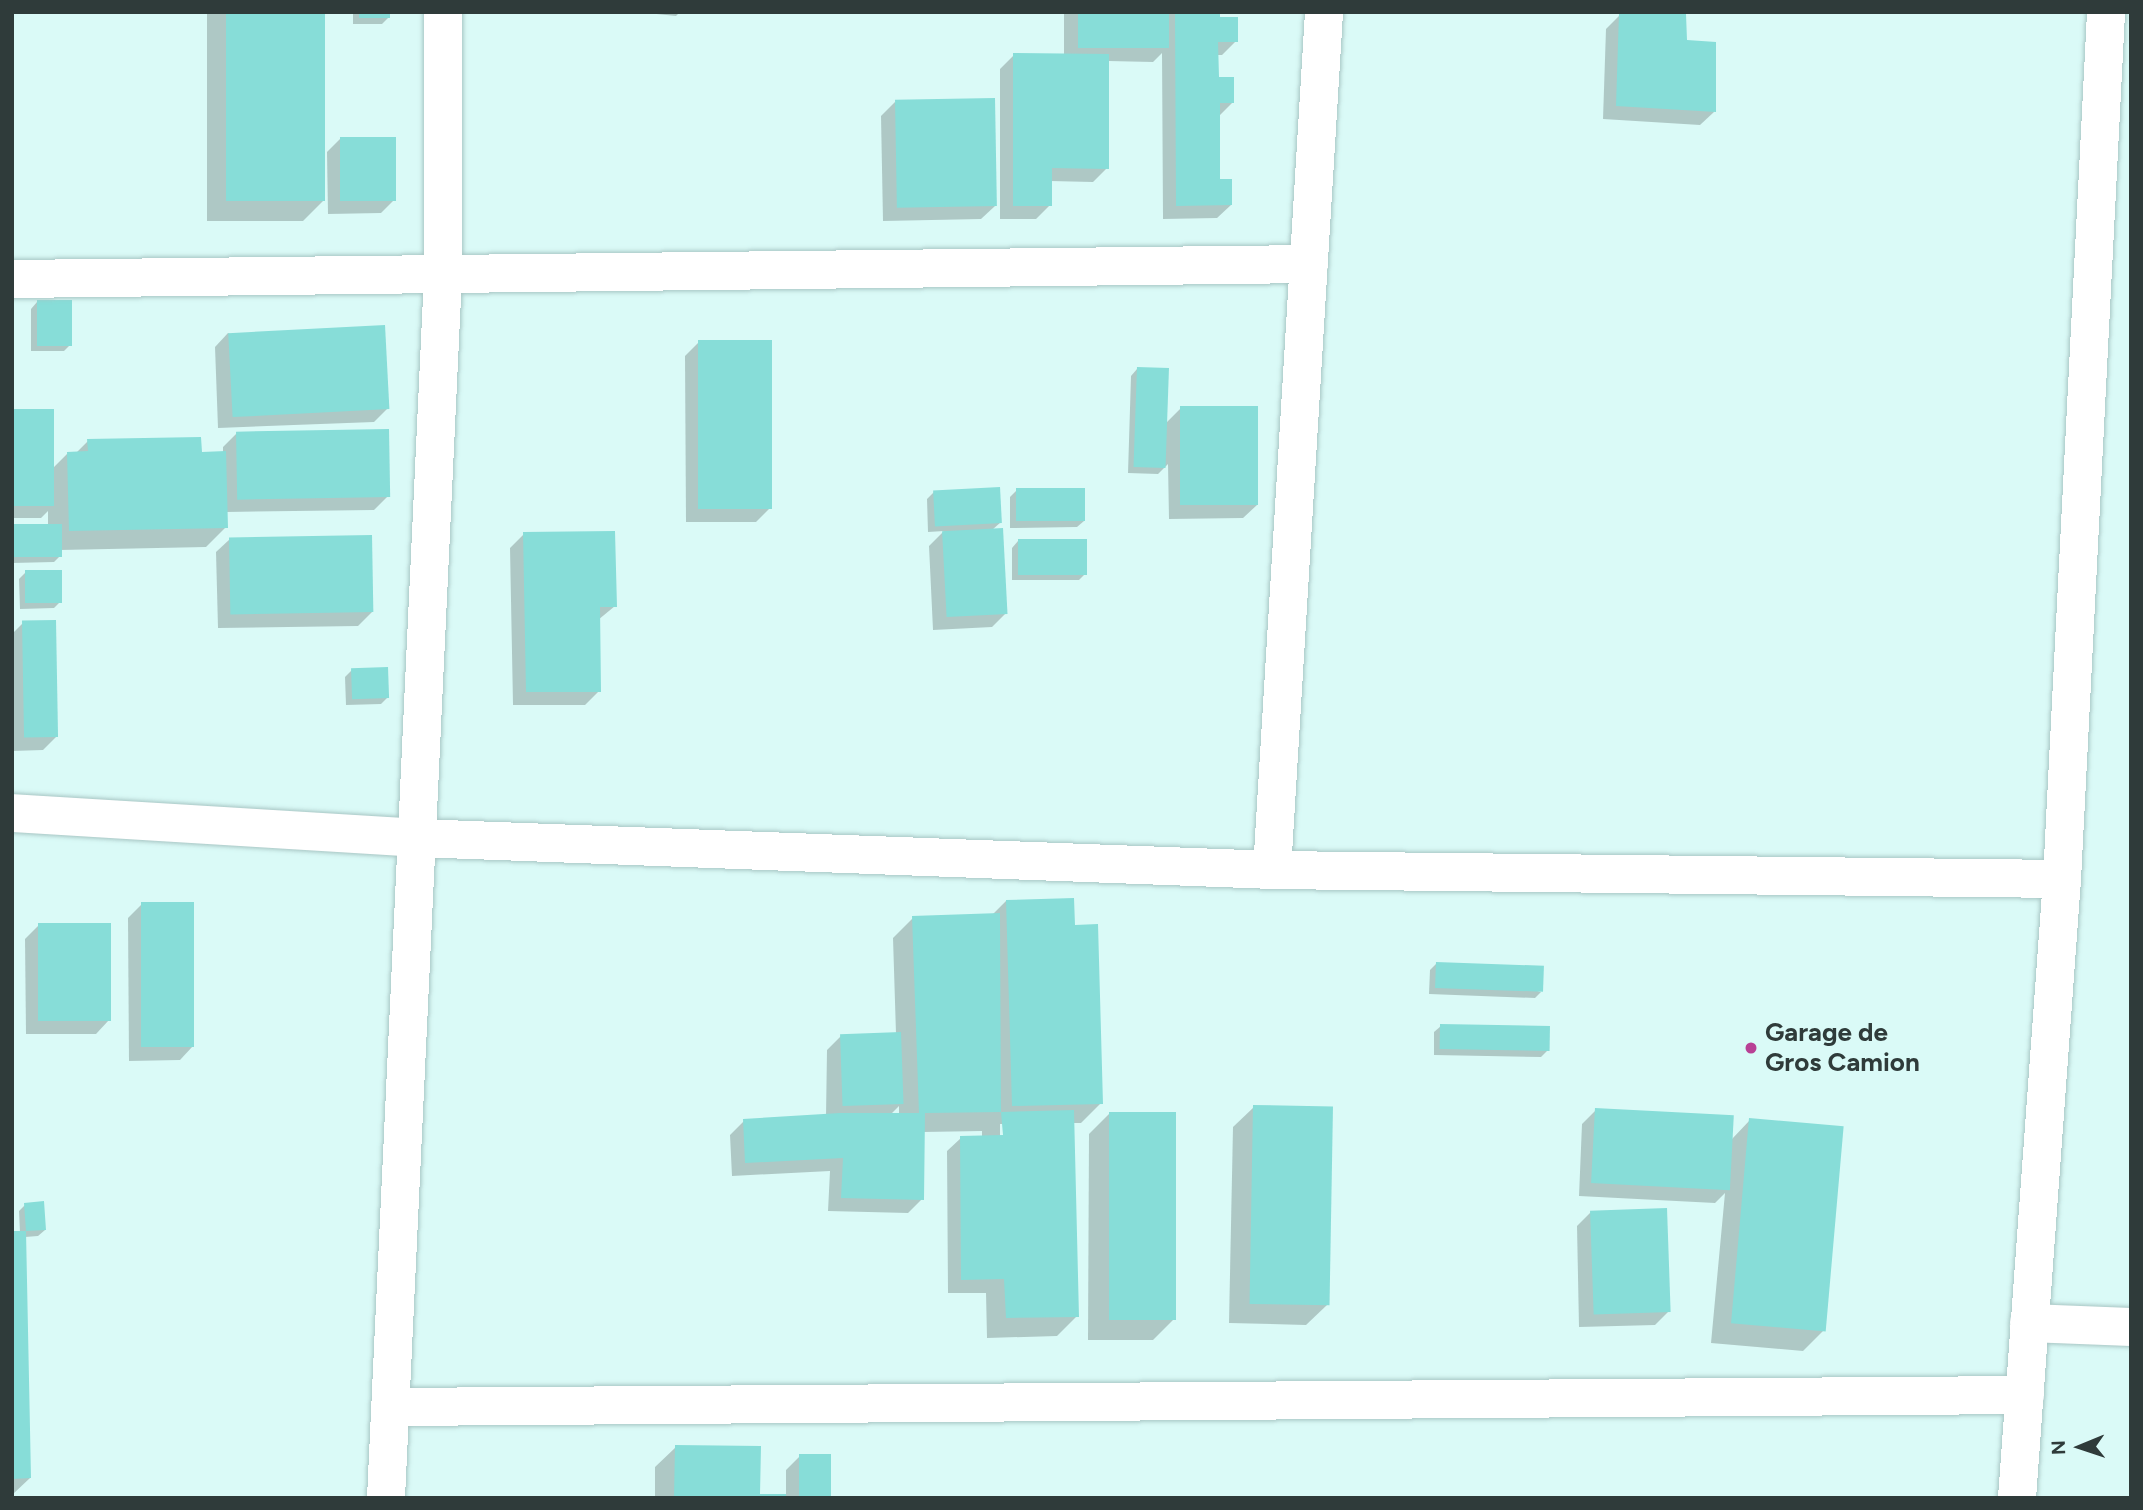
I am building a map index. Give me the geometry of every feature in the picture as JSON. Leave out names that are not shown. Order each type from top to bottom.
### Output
[{"type":"street","points":[[386,1498],[443,275],[443,12]]},
{"type":"street","points":[[1272,870],[1324,12]]},
{"type":"street","points":[[2017,1498],[2062,879],[2106,12]]},
{"type":"street","points":[[12,279],[1309,264]]},
{"type":"street","points":[[12,813],[417,838],[1272,870],[2062,879]]},
{"type":"street","points":[[2029,1324],[2131,1327]]},
{"type":"street","points":[[391,1407],[2025,1395]]},
{"type":"building","points":[[226,12],[325,12],[325,201],[226,201]]},
{"type":"building","points":[[359,12],[390,12],[390,18],[359,18]]},
{"type":"building","points":[[1078,12],[1169,12],[1169,48],[1078,48]]},
{"type":"building","points":[[1175,12],[1220,12],[1220,17],[1238,17],[1238,42],[1218,42],[1219,77],[1234,77],[1234,103],[1220,103],[1220,179],[1232,179],[1232,205],[1176,206]]},
{"type":"building","points":[[1619,13],[1686,14],[1687,40],[1716,42],[1716,112],[1616,106]]},
{"type":"building","points":[[1013,53],[1109,54],[1109,169],[1052,168],[1052,206],[1013,206]]},
{"type":"building","points":[[995,98],[997,206],[897,208],[895,100]]},
{"type":"building","points":[[340,137],[396,137],[396,201],[340,201]]},
{"type":"building","points":[[37,300],[72,300],[72,346],[37,346]]},
{"type":"building","points":[[385,325],[389,409],[233,417],[228,333]]},
{"type":"building","points":[[698,340],[772,340],[772,509],[698,509]]},
{"type":"building","points":[[1137,367],[1169,368],[1165,468],[1134,467]]},
{"type":"building","points":[[1180,406],[1258,406],[1258,505],[1180,505]]},
{"type":"building","points":[[12,409],[54,409],[54,506],[12,506]]},
{"type":"building","points":[[389,429],[390,497],[237,500],[236,432]]},
{"type":"building","points":[[201,437],[202,452],[226,451],[228,528],[69,531],[67,452],[88,451],[87,439]]},
{"type":"building","points":[[1000,487],[1002,523],[935,526],[933,491]]},
{"type":"building","points":[[1016,488],[1085,488],[1085,521],[1016,521]]},
{"type":"building","points":[[12,524],[62,524],[62,557],[12,557]]},
{"type":"building","points":[[1003,528],[1008,614],[947,617],[942,531]]},
{"type":"building","points":[[615,531],[617,607],[600,607],[601,692],[526,692],[523,532]]},
{"type":"building","points":[[372,535],[373,612],[230,614],[229,537]]},
{"type":"building","points":[[1018,539],[1087,539],[1087,575],[1018,575]]},
{"type":"building","points":[[25,570],[62,570],[62,603],[25,603]]},
{"type":"building","points":[[56,620],[58,737],[24,738],[22,621]]},
{"type":"building","points":[[388,667],[389,698],[352,699],[351,668]]},
{"type":"building","points":[[1074,898],[1075,925],[1098,924],[1103,1104],[1012,1106],[1006,900]]},
{"type":"building","points":[[141,902],[194,902],[194,1047],[141,1047]]},
{"type":"building","points":[[1000,913],[1001,1112],[925,1113],[924,1200],[841,1198],[843,1158],[745,1163],[743,1119],[840,1113],[919,1113],[912,916]]},
{"type":"building","points":[[38,923],[111,923],[111,1021],[38,1021]]},
{"type":"building","points":[[1436,962],[1544,966],[1543,992],[1435,988]]},
{"type":"building","points":[[1440,1024],[1550,1026],[1550,1051],[1440,1049]]},
{"type":"building","points":[[901,1032],[904,1104],[843,1106],[840,1034]]},
{"type":"building","points":[[1253,1105],[1333,1106],[1330,1305],[1250,1304]]},
{"type":"building","points":[[1595,1108],[1734,1115],[1730,1190],[1591,1183]]},
{"type":"building","points":[[1074,1110],[1079,1317],[1006,1318],[1004,1279],[961,1280],[960,1136],[1003,1135],[1001,1112]]},
{"type":"building","points":[[1109,1112],[1176,1112],[1176,1320],[1109,1320]]},
{"type":"building","points":[[1749,1118],[1844,1126],[1826,1331],[1731,1323]]},
{"type":"building","points":[[44,1201],[46,1230],[26,1231],[24,1203]]},
{"type":"building","points":[[1667,1208],[1671,1312],[1594,1315],[1590,1211]]},
{"type":"building","points":[[12,1231],[26,1231],[31,1478],[12,1479]]},
{"type":"building","points":[[675,1445],[761,1446],[760,1494],[786,1494],[786,1498],[674,1498]]},
{"type":"building","points":[[799,1454],[831,1454],[831,1498],[799,1498]]},
{"type":"place","name":"Garage de Gros Camion","points":[[1751,1048]]}]
